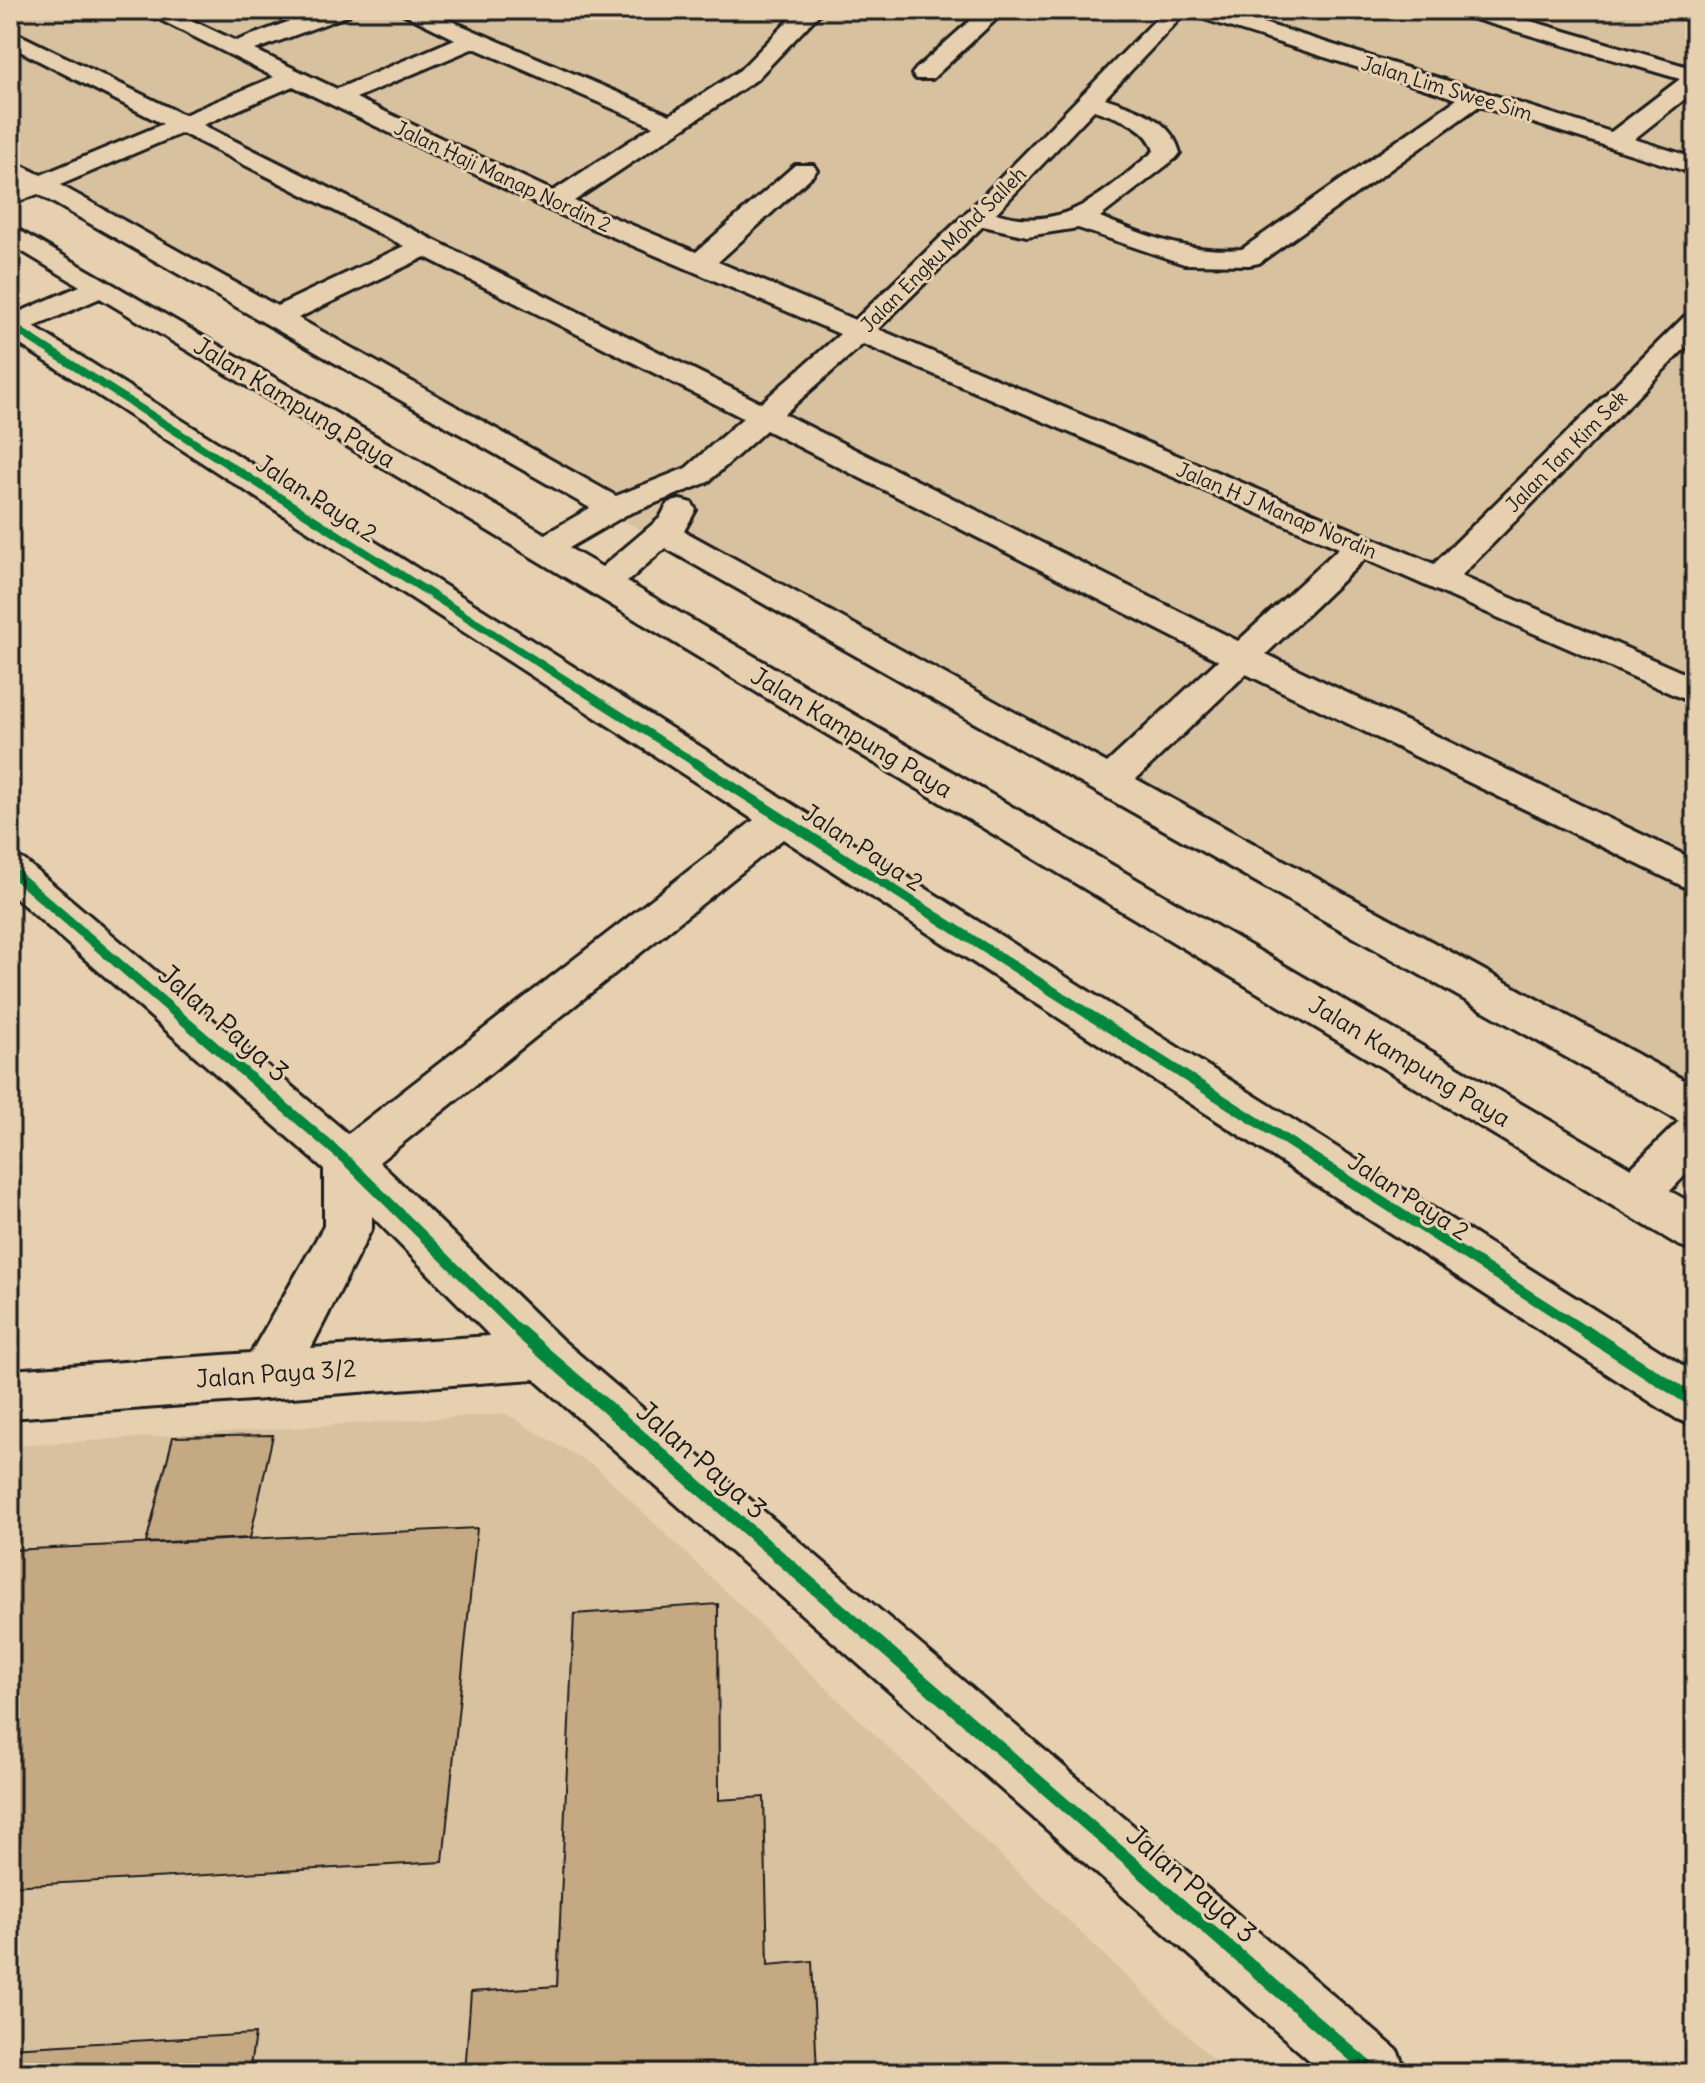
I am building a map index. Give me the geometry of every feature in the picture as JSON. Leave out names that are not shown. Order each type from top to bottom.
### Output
[{"type":"street","name":"Jalan Haji Manap Nordin 2","points":[[152,10],[554,202],[858,333]]},
{"type":"street","points":[[234,50],[341,10]]},
{"type":"street","points":[[407,10],[674,126]]},
{"type":"street","points":[[924,74],[995,10]]},
{"type":"street","name":"Jalan Engku Mohd Salleh","points":[[544,549],[614,508],[697,475],[858,333],[978,216],[1177,10]]},
{"type":"street","name":"Jalan Lim Swee Sim","points":[[1199,10],[1695,166]]},
{"type":"street","points":[[1469,10],[1695,78]]},
{"type":"street","points":[[554,202],[748,75],[806,14]]},
{"type":"street","points":[[10,37],[1242,657],[1695,877]]},
{"type":"street","points":[[336,98],[473,40]]},
{"type":"street","points":[[10,197],[293,78]]},
{"type":"street","points":[[1615,141],[1695,78]]},
{"type":"street","points":[[1083,220],[1186,258],[1216,262],[1249,257],[1476,97]]},
{"type":"street","points":[[978,216],[1024,229],[1056,228],[1083,220],[1167,153],[1167,144],[1157,131],[1091,101]]},
{"type":"street","points":[[10,168],[614,508]]},
{"type":"street","points":[[698,265],[804,170]]},
{"type":"street","name":"Jalan Kampung Paya","points":[[10,233],[1695,1230]]},
{"type":"street","points":[[277,317],[427,245]]},
{"type":"street","points":[[11,326],[102,287]]},
{"type":"street","name":"Jalan Tan Kim Sek","points":[[1438,580],[1695,322]]},
{"type":"street","name":"Jalan Paya 2","points":[[11,326],[1695,1402]]},
{"type":"street","name":"Jalan H J Manap Nordin","points":[[858,333],[1438,580],[1691,683]]},
{"type":"street","points":[[1661,356],[1695,368]]},
{"type":"street","name":"Jalan Engku Mohd Salleh","points":[[603,584],[674,523],[697,475]]},
{"type":"street","points":[[663,533],[1695,1108]]},
{"type":"street","points":[[1109,783],[1361,545]]},
{"type":"street","points":[[267,1373],[294,1331],[348,1228],[347,1161],[782,819]]},
{"type":"street","name":"Jalan Paya 3","points":[[10,870],[347,1161],[543,1355],[1374,2073]]},
{"type":"street","points":[[1636,1194],[1695,1135]]},
{"type":"street","name":"Jalan Paya 3/2","points":[[10,1394],[543,1355]]},
{"type":"shaded area","points":[[10,10],[1695,10],[1695,1102],[1680,1115],[10,175]]},
{"type":"shaded area","points":[[506,1414],[597,1468],[1227,2073],[10,2073],[10,1446]]},
{"type":"building","points":[[273,1435],[250,1538],[146,1543],[173,1437]]},
{"type":"building","points":[[477,1528],[443,1862],[10,1886],[10,1550]]},
{"type":"building","points":[[718,1604],[719,1800],[764,1797],[768,1965],[812,1961],[817,2073],[465,2073],[471,1992],[557,1986],[574,1614]]},
{"type":"building","points":[[255,2034],[249,2073],[10,2073],[10,2048]]},
{"type":"cycle path","points":[[10,325],[1695,1402]]},
{"type":"cycle path","points":[[10,870],[347,1161],[543,1355],[1374,2073]]}]
